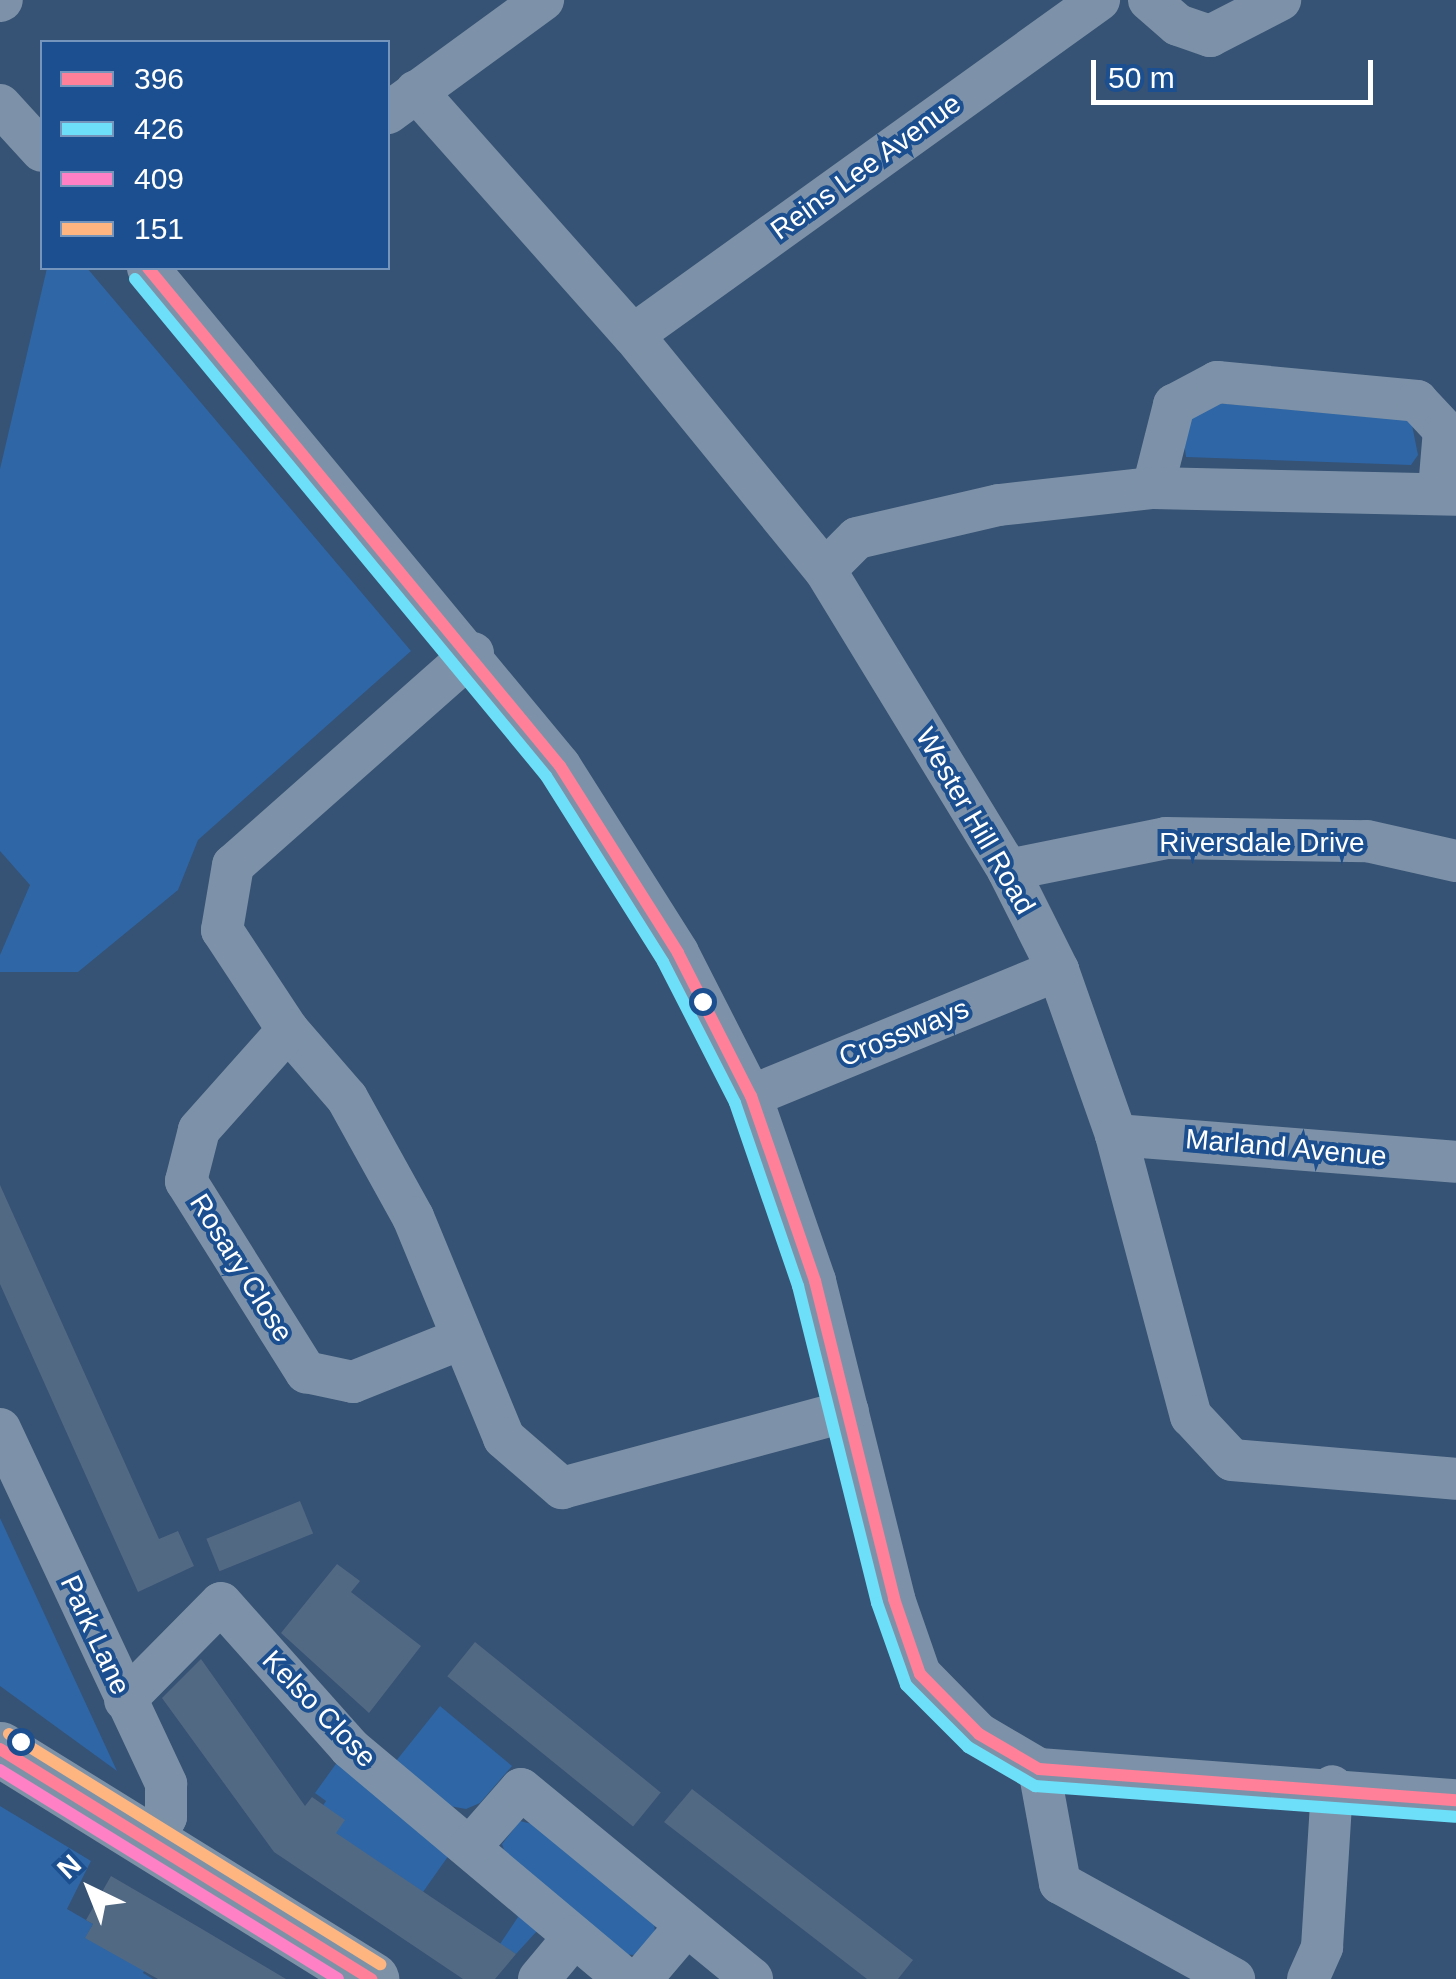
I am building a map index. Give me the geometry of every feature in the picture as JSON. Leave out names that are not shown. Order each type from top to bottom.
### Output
[{"type":"highway","points":[[0,1749],[371,1979]]},
{"type":"street","points":[[402,102],[543,0]]},
{"type":"street","name":"Reins Lee Avenue","points":[[633,335],[1099,0]]},
{"type":"street","points":[[1149,0],[1178,25],[1210,36],[1280,0]]},
{"type":"street","name":"Wester Hill Road","points":[[402,102],[633,335],[825,570],[1008,870],[1058,970],[1116,1134],[1190,1416],[1232,1460],[1456,1478]]},
{"type":"street","points":[[0,105],[40,150]]},
{"type":"street","points":[[163,272],[473,653],[580,797],[678,953],[751,1096],[815,1281],[894,1599],[920,1674],[979,1734],[1038,1769],[1332,1786],[1456,1800]]},
{"type":"street","points":[[825,570],[857,538],[998,505],[1153,488],[1447,492],[1444,430],[1416,401],[1217,382],[1174,405],[1153,488]]},
{"type":"street","points":[[473,653],[233,865],[222,930],[288,1030],[348,1098],[413,1217],[504,1438],[562,1488],[848,1412]]},
{"type":"street","name":"Riversdale Drive","points":[[1008,870],[1166,838],[1366,841],[1456,861]]},
{"type":"street","name":"Crossways","points":[[751,1096],[1058,970]]},
{"type":"street","name":"Rosary Close","points":[[288,1030],[199,1130],[186,1181],[306,1372],[353,1382],[463,1338]]},
{"type":"street","name":"Marland Avenue","points":[[1116,1134],[1456,1162]]},
{"type":"street","name":"Park Lane","points":[[0,1428],[169,1800],[151,1841]]},
{"type":"street","name":"Kelso Close","points":[[125,1700],[221,1602],[350,1748],[625,1979]]},
{"type":"street","points":[[1038,1769],[1060,1883],[1234,1979]]},
{"type":"street","points":[[1308,1979],[1322,1947],[1332,1786]]},
{"type":"street","points":[[470,1847],[521,1789],[752,1979]]},
{"type":"street","points":[[642,1979],[686,1926]]},
{"type":"street","points":[[539,1979],[574,1937]]},
{"type":"shaded area","points":[[47,270],[89,270],[411,651],[198,840],[178,890],[78,972],[0,972],[0,955],[30,885],[0,851],[0,469]]},
{"type":"shaded area","points":[[1205,402],[1411,420],[1418,455],[1411,465],[1186,457],[1182,427]]},
{"type":"shaded area","points":[[0,1518],[117,1771],[0,1686]]},
{"type":"shaded area","points":[[440,1706],[512,1766],[480,1803],[466,1809],[444,1805],[392,1766]]},
{"type":"shaded area","points":[[338,1761],[449,1855],[423,1892],[314,1819],[326,1801],[315,1793]]},
{"type":"shaded area","points":[[0,1806],[91,1861],[67,1909],[93,1924],[86,1937],[151,1958],[143,1973],[153,1979],[0,1979]]},
{"type":"shaded area","points":[[520,1821],[544,1827],[654,1918],[655,1934],[636,1955],[614,1954],[509,1864],[502,1844]]},
{"type":"shaded area","points":[[506,1903],[537,1931],[516,1954],[500,1944],[518,1917]]},
{"type":"building","points":[[0,1185],[159,1539],[178,1531],[194,1566],[138,1592],[0,1284]]},
{"type":"building","points":[[300,1501],[313,1533],[219,1571],[206,1539]]},
{"type":"building","points":[[337,1564],[360,1581],[351,1592],[421,1646],[369,1713],[281,1633]]},
{"type":"building","points":[[475,1642],[661,1792],[633,1827],[447,1676]]},
{"type":"building","points":[[201,1659],[305,1806],[312,1797],[345,1820],[336,1833],[516,1954],[495,1979],[463,1979],[274,1852],[162,1698]]},
{"type":"building","points":[[692,1789],[913,1960],[898,1979],[867,1979],[664,1822]]},
{"type":"building","points":[[111,1876],[286,1979],[158,1979],[85,1938],[93,1924],[86,1920]]},
{"type":"transit line","name":"396","points":[[150,270],[560,766],[678,953],[751,1096],[815,1281],[894,1599],[920,1674],[979,1734],[1039,1769],[1456,1800]]},
{"type":"transit line","name":"426","points":[[135,279],[546,776],[663,962],[735,1103],[798,1286],[877,1603],[906,1685],[968,1747],[1035,1786],[1455,1817]]},
{"type":"transit line","name":"151","points":[[9,1734],[380,1964]]},
{"type":"transit line","name":"396","points":[[0,1749],[371,1979]]},
{"type":"transit line","name":"409","points":[[0,1770],[338,1979]]}]
